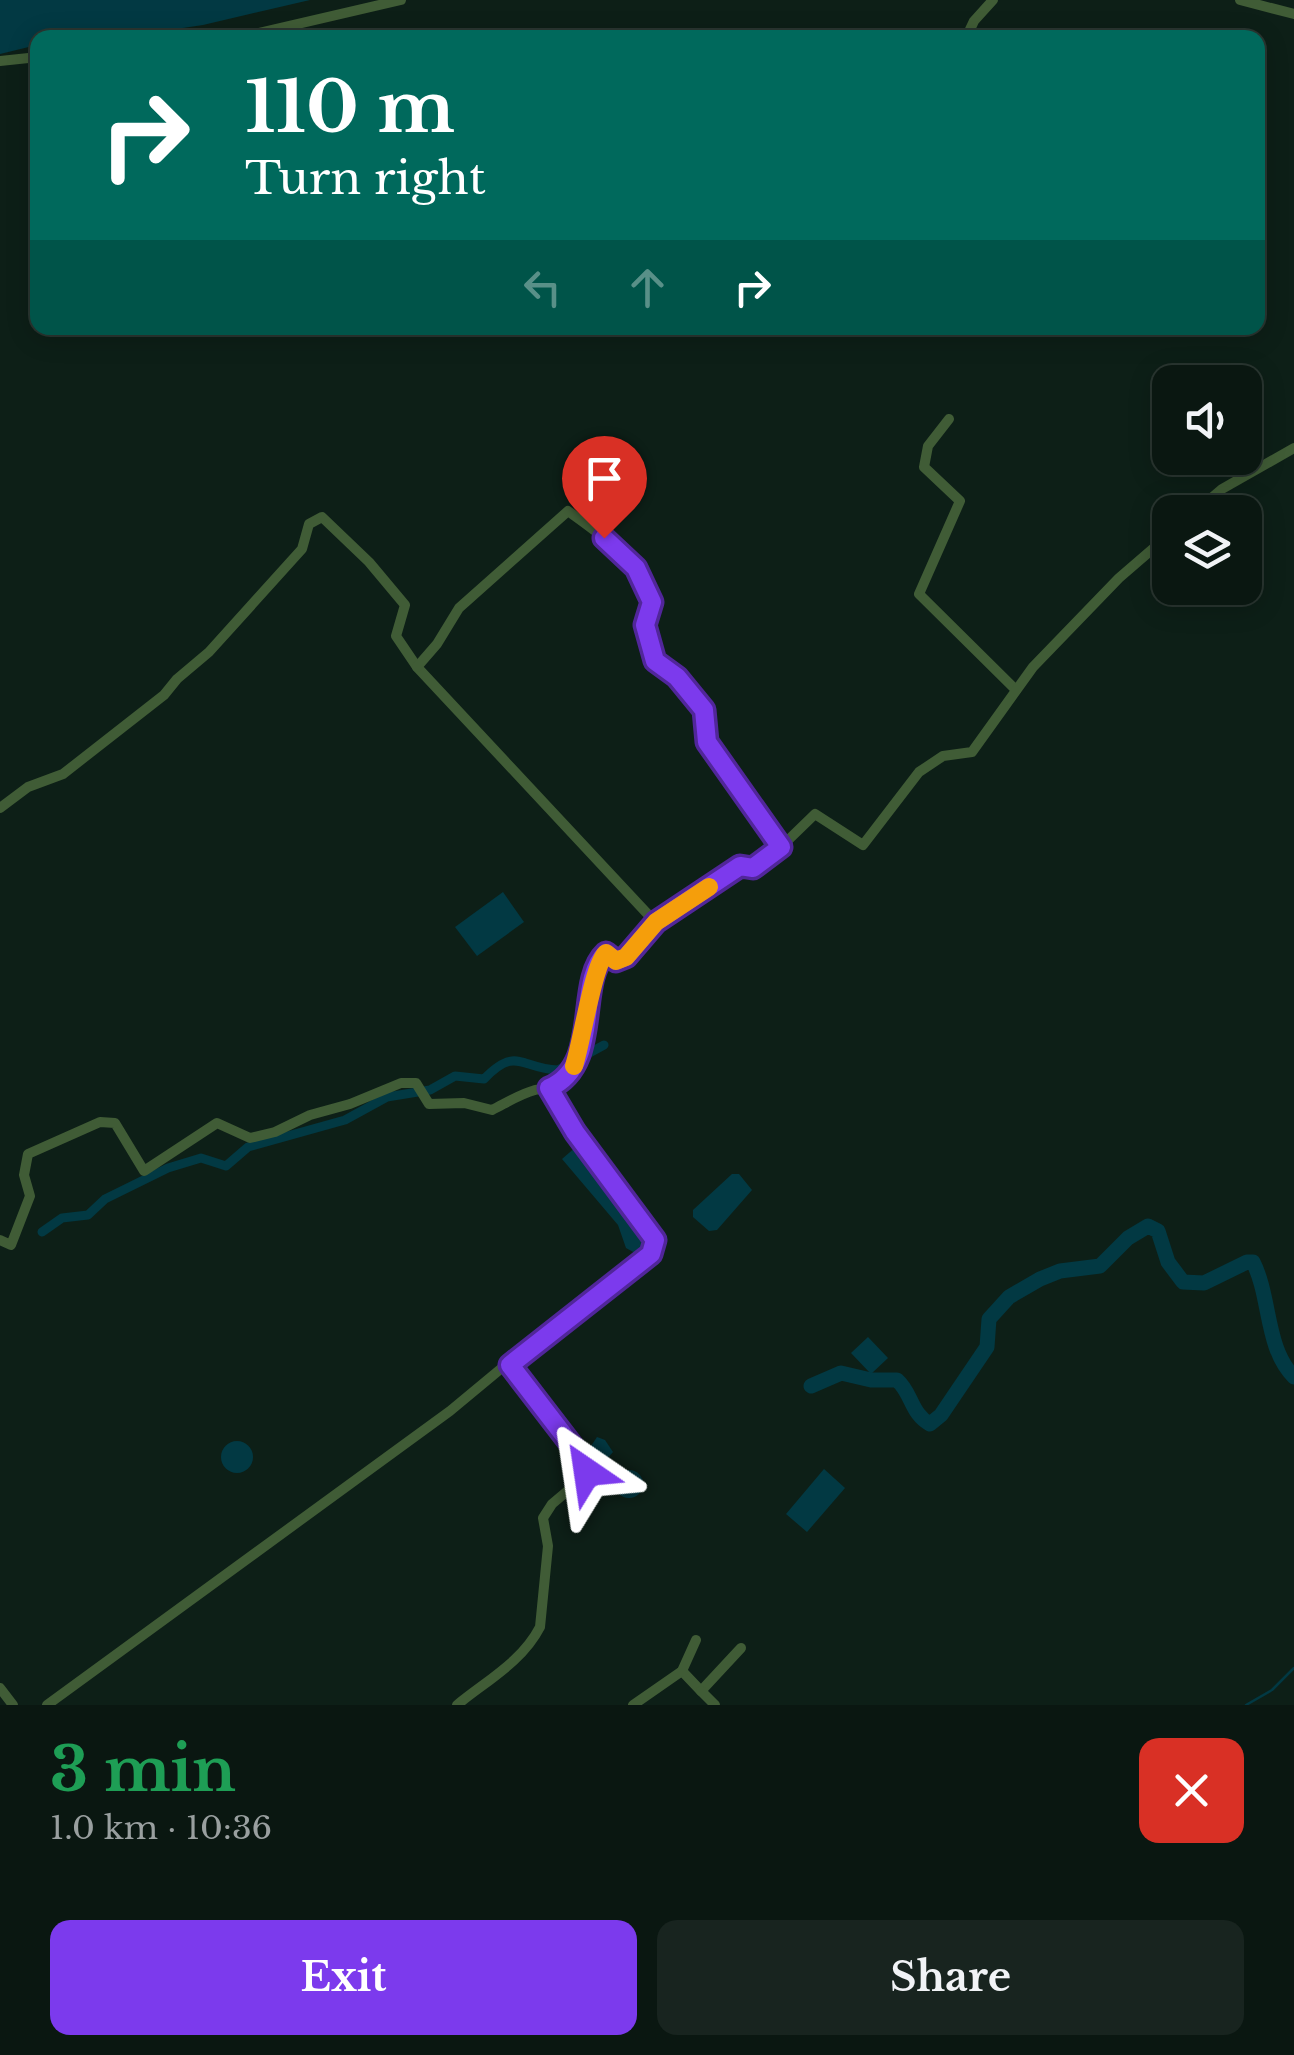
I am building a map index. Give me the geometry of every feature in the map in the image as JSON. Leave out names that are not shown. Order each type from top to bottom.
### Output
[{"type":"street","points":[[272,30],[401,0]]},
{"type":"street","points":[[970,30],[993,0]]},
{"type":"street","points":[[1240,0],[1294,14]]},
{"type":"street","points":[[0,61],[30,58]]},
{"type":"street","points":[[949,419],[928,446],[924,467],[960,501],[920,594],[1016,690]]},
{"type":"street","points":[[1215,495],[1294,448]]},
{"type":"street","points":[[418,667],[459,608],[568,511],[636,568],[652,602],[645,625],[655,661],[677,677],[704,710],[707,742],[781,847]]},
{"type":"street","points":[[0,808],[28,787],[63,774],[164,695],[209,652],[302,549],[309,524],[322,517],[406,605],[396,636],[418,667],[656,922]]},
{"type":"street","points":[[0,1240],[11,1245],[30,1196],[24,1175],[28,1154],[100,1122],[115,1123],[144,1171],[217,1123],[250,1138],[275,1132],[401,1082],[414,1082],[426,1101],[433,1104],[464,1103],[492,1110],[549,1088],[573,1070],[586,1026],[597,962],[606,953],[616,961],[626,957],[656,922],[740,866],[753,868],[815,814],[863,845],[919,772],[943,756],[972,752],[1033,667],[1152,550]]},
{"type":"street","points":[[47,1705],[450,1411],[651,1254],[655,1240],[575,1132],[549,1088]]},
{"type":"street","points":[[457,1705],[509,1665],[540,1627],[547,1558],[543,1518],[552,1504],[584,1477],[588,1468],[510,1365]]},
{"type":"street","points":[[633,1705],[682,1670],[696,1640]]},
{"type":"street","points":[[701,1691],[741,1648]]},
{"type":"street","points":[[682,1670],[714,1705]]},
{"type":"street","points":[[0,1688],[13,1705]]},
{"type":"water","points":[[0,0],[310,0],[169,30],[30,30],[30,47],[0,54]]},
{"type":"water","points":[[503,892],[524,922],[477,956],[455,927]]},
{"type":"water","points":[[577,1146],[584,1150],[646,1240],[645,1246],[635,1253],[626,1248],[618,1225],[562,1159]]},
{"type":"water","points":[[732,1174],[739,1174],[752,1190],[717,1230],[709,1231],[693,1217],[693,1210]]},
{"type":"water","points":[[868,1337],[888,1358],[871,1374],[851,1353]]},
{"type":"water","points":[[597,1437],[605,1440],[613,1452],[602,1465],[589,1449]]},
{"type":"water","points":[[237,1441],[249,1445],[253,1457],[249,1469],[237,1473],[225,1469],[221,1457],[225,1445]]},
{"type":"water","points":[[824,1469],[845,1488],[807,1532],[786,1514]]},
{"type":"water","points":[[629,1470],[639,1474],[643,1484],[639,1494],[629,1498],[619,1494],[615,1484],[619,1474]]},
{"type":"waterway","points":[[42,1232],[62,1218],[88,1215],[105,1199],[168,1168],[201,1158],[226,1166],[248,1147],[345,1120],[387,1097],[430,1090],[455,1076],[484,1079],[512,1061],[558,1070],[604,1045]]},
{"type":"waterway","points":[[811,1386],[841,1373],[871,1380],[897,1380],[919,1415],[930,1424],[941,1415],[987,1347],[989,1319],[1009,1297],[1060,1271],[1100,1266],[1128,1238],[1148,1226],[1158,1231],[1168,1262],[1183,1282],[1204,1283],[1253,1262],[1278,1352],[1294,1377]]},
{"type":"waterway","points":[[1246,1705],[1272,1690],[1294,1668]]},
{"type":"slow traffic","points":[[574,1066],[586,1026],[597,962],[606,953],[616,961],[626,957],[656,922],[709,887]]},
{"type":"route","points":[[587,1472],[586,1464],[510,1365],[651,1254],[655,1240],[575,1132],[549,1088],[573,1070],[586,1026],[597,962],[606,953],[616,961],[626,957],[656,922],[740,866],[753,868],[781,847],[707,742],[704,710],[677,677],[655,661],[645,625],[652,602],[636,568],[604,538]]}]
